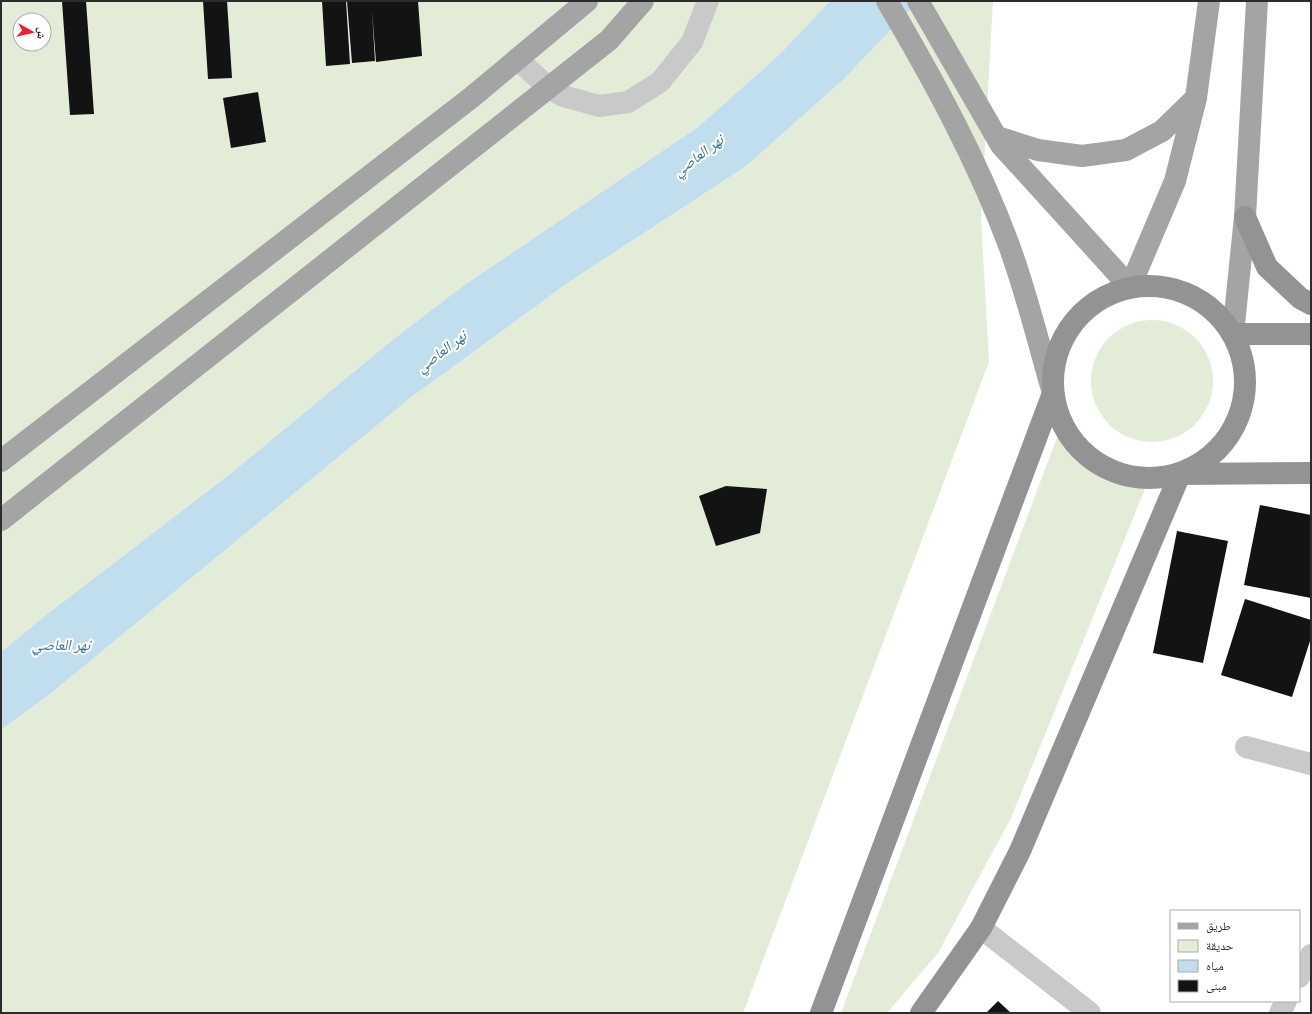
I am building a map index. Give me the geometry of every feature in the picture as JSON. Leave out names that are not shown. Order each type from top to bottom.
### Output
[{"type":"highway","points":[[1245,217],[1267,267],[1300,298],[1311,304]]},
{"type":"highway","points":[[921,1013],[981,928],[1020,851],[1180,474],[1199,465],[1220,447],[1234,428],[1243,405],[1244,375],[1242,357],[1233,334],[1218,315],[1199,299],[1177,290],[1160,286],[1130,287],[1107,295],[1086,308],[1070,326],[1058,348],[1053,371],[1053,393],[1060,419],[1072,440],[1089,458],[1109,470],[1132,478],[1156,478],[1180,474],[1311,472]]},
{"type":"highway","points":[[1233,334],[1311,334]]},
{"type":"highway","points":[[821,1013],[1053,393]]},
{"type":"main road","points":[[1,461],[472,96],[587,1]]},
{"type":"main road","points":[[1,520],[609,40],[643,1]]},
{"type":"main road","points":[[887,1],[930,74],[977,166],[1010,249],[1053,393]]},
{"type":"main road","points":[[918,1],[1001,145],[1130,287],[1175,181],[1196,98],[1209,1]]},
{"type":"main road","points":[[1233,334],[1245,217],[1257,1]]},
{"type":"main road","points":[[997,137],[1038,150],[1082,156],[1126,150],[1162,131],[1196,98]]},
{"type":"street","points":[[517,58],[549,88],[563,96],[599,106],[628,102],[660,82],[674,65],[692,42],[708,1]]},
{"type":"street","points":[[1246,747],[1311,764]]},
{"type":"street","points":[[981,928],[1090,1013]]},
{"type":"street","points":[[1300,975],[1311,955]]},
{"type":"street","points":[[1280,1013],[1286,1002]]},
{"type":"green space","points":[[1,1],[830,1],[781,53],[698,127],[463,286],[391,341],[230,474],[46,615],[1,652]]},
{"type":"green space","points":[[918,1],[993,1],[981,217],[989,362],[743,1013],[1,1013],[1,730],[50,694],[409,399],[569,282],[745,167],[844,79]]},
{"type":"green space","points":[[1152,320],[1164,321],[1175,325],[1195,338],[1208,358],[1212,369],[1212,393],[1208,404],[1195,424],[1175,437],[1164,441],[1152,442],[1140,441],[1129,437],[1109,424],[1096,404],[1092,393],[1091,381],[1092,369],[1096,358],[1109,338],[1129,325],[1140,321]]},
{"type":"green space","points":[[1059,432],[1085,463],[1119,484],[1145,489],[1011,818],[938,953],[887,1013],[841,1013]]},
{"type":"water","name":"نهر العاصي","points":[[830,1],[918,1],[844,79],[745,167],[569,282],[409,399],[50,694],[1,730],[1,652],[46,615],[230,474],[391,341],[463,286],[698,127],[781,53]]},
{"type":"building","points":[[62,1],[86,1],[94,114],[70,115]]},
{"type":"building","points":[[203,1],[227,1],[232,78],[208,79]]},
{"type":"building","points":[[322,1],[346,1],[350,64],[326,66]]},
{"type":"building","points":[[347,1],[418,1],[422,56],[376,62],[372,11],[375,61],[352,63]]},
{"type":"building","points":[[258,92],[266,142],[231,148],[223,98]]},
{"type":"building","points":[[726,486],[767,489],[760,533],[716,546],[699,496]]},
{"type":"building","points":[[1260,505],[1311,515],[1311,598],[1244,585]]},
{"type":"building","points":[[1177,531],[1228,541],[1203,663],[1153,653]]},
{"type":"building","points":[[1245,599],[1311,620],[1311,638],[1292,697],[1221,675]]},
{"type":"building","points":[[998,1001],[1011,1013],[986,1013]]}]
